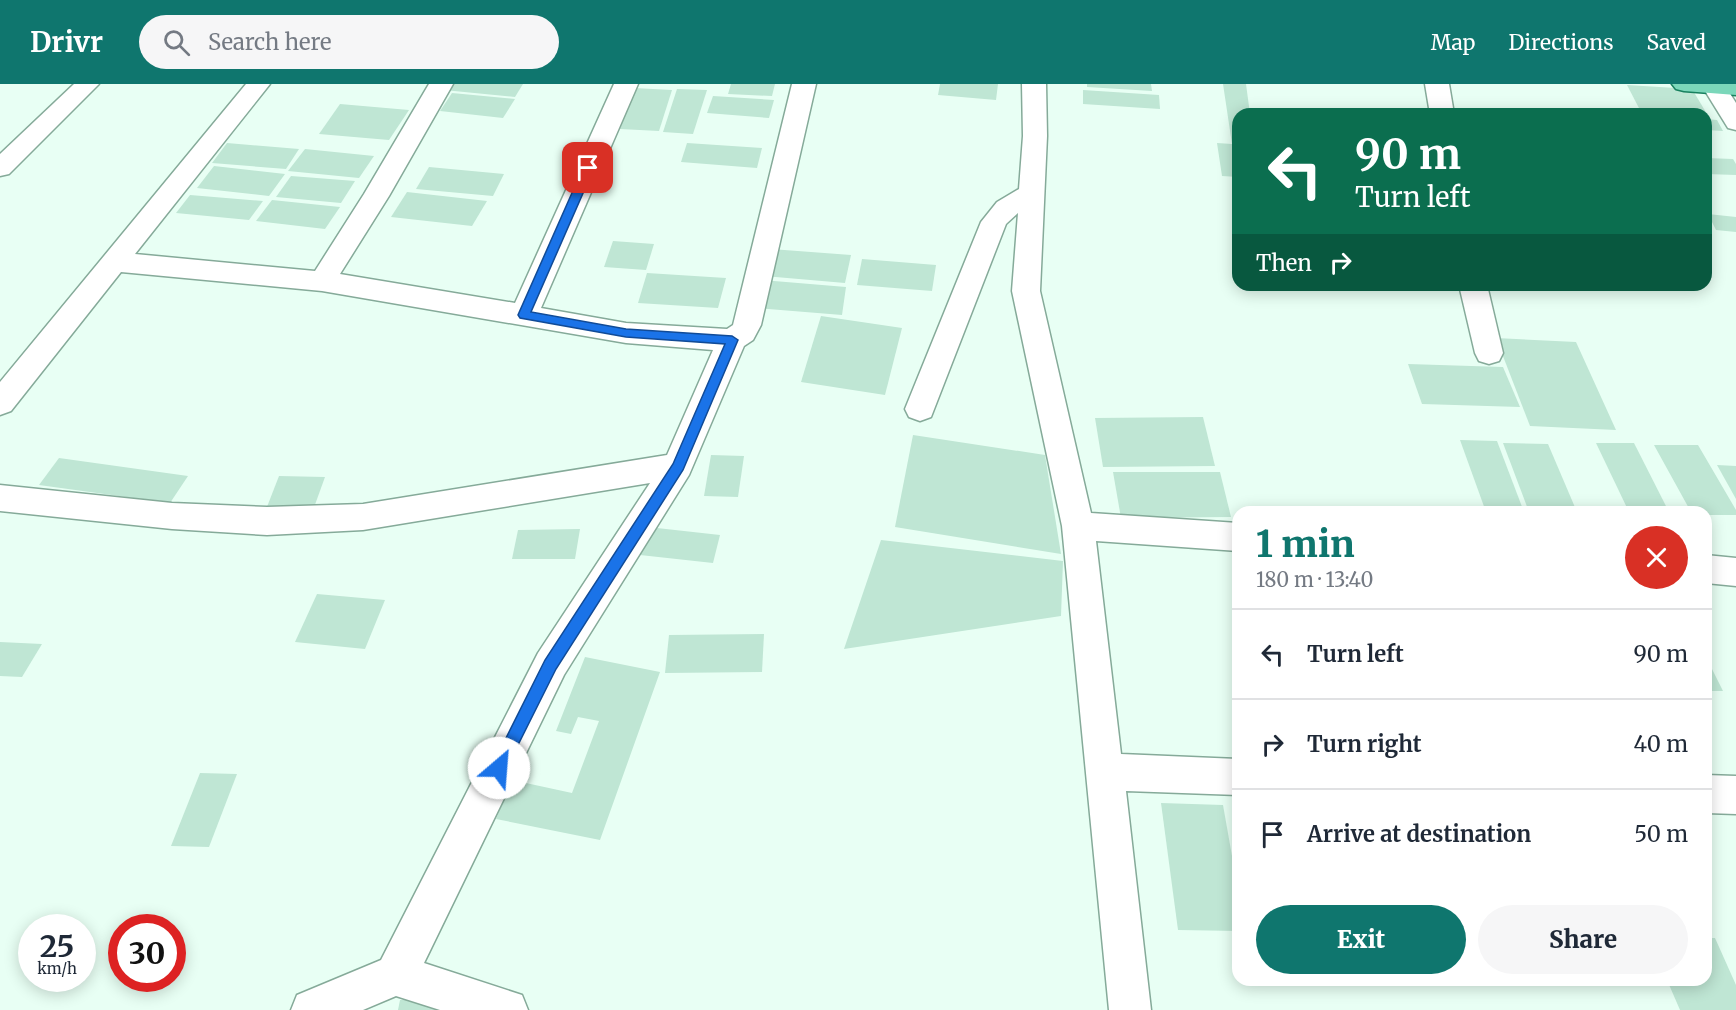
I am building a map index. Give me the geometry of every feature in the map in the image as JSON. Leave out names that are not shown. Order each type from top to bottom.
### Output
[{"type":"main road","points":[[1684,84],[1725,87]]},
{"type":"street","points":[[0,168],[87,84]]},
{"type":"street","points":[[0,403],[258,84]]},
{"type":"street","points":[[322,281],[376,196],[441,84]]},
{"type":"street","points":[[524,315],[626,84]]},
{"type":"street","points":[[396,975],[551,664],[678,466],[732,340],[743,333],[747,325],[804,84]]},
{"type":"street","points":[[1034,84],[1035,136],[1026,291],[1078,526],[1130,1010]]},
{"type":"street","points":[[1437,84],[1441,108]]},
{"type":"street","points":[[1725,87],[1736,123]]},
{"type":"street","points":[[920,409],[994,222],[1014,201],[1032,193]]},
{"type":"street","points":[[116,262],[322,281],[626,333],[732,340]]},
{"type":"street","points":[[1474,291],[1489,353]]},
{"type":"street","points":[[0,498],[172,516],[267,522],[363,517],[678,466]]},
{"type":"street","points":[[1078,526],[1232,537]]},
{"type":"street","points":[[1712,570],[1736,572]]},
{"type":"street","points":[[1105,772],[1232,777]]},
{"type":"street","points":[[1712,794],[1736,795]]},
{"type":"street","points":[[312,1010],[396,975],[507,1010]]},
{"type":"building","points":[[448,84],[523,84],[515,97],[444,90]]},
{"type":"building","points":[[731,84],[775,84],[772,96],[728,94]]},
{"type":"building","points":[[940,84],[998,84],[996,100],[938,95]]},
{"type":"building","points":[[1087,84],[1151,84],[1152,91],[1087,87]]},
{"type":"building","points":[[1223,84],[1246,84],[1249,108],[1232,108],[1232,144]]},
{"type":"building","points":[[1627,85],[1692,89],[1703,108],[1639,108]]},
{"type":"building","points":[[634,88],[672,90],[659,131],[620,129]]},
{"type":"building","points":[[677,89],[707,90],[693,134],[663,132]]},
{"type":"building","points":[[1083,90],[1159,95],[1160,109],[1083,104]]},
{"type":"building","points":[[452,93],[515,99],[503,118],[440,111]]},
{"type":"building","points":[[713,96],[774,100],[769,118],[707,113]]},
{"type":"building","points":[[340,104],[409,110],[389,140],[319,134]]},
{"type":"building","points":[[1712,120],[1717,120],[1723,131],[1712,130]]},
{"type":"building","points":[[227,143],[299,149],[286,169],[212,163]]},
{"type":"building","points":[[687,143],[762,148],[757,168],[681,162]]},
{"type":"building","points":[[1217,143],[1232,144],[1232,177],[1222,176]]},
{"type":"building","points":[[305,149],[374,156],[359,178],[288,171]]},
{"type":"building","points":[[1712,158],[1733,159],[1736,164],[1736,175],[1712,174]]},
{"type":"building","points":[[214,166],[285,174],[269,196],[197,188]]},
{"type":"building","points":[[429,167],[504,174],[493,196],[416,189]]},
{"type":"building","points":[[291,176],[355,181],[341,203],[276,197]]},
{"type":"building","points":[[407,192],[487,201],[472,226],[391,217]]},
{"type":"building","points":[[190,195],[263,201],[249,220],[176,213]]},
{"type":"building","points":[[272,200],[340,207],[325,229],[256,221]]},
{"type":"building","points":[[1712,214],[1736,217],[1736,232],[1716,230],[1712,222]]},
{"type":"building","points":[[613,241],[654,244],[646,270],[604,267]]},
{"type":"building","points":[[771,249],[851,255],[845,283],[764,276]]},
{"type":"building","points":[[862,259],[936,265],[932,291],[857,285]]},
{"type":"building","points":[[647,273],[726,278],[718,308],[638,303]]},
{"type":"building","points":[[762,280],[846,287],[842,315],[756,308]]},
{"type":"building","points":[[821,316],[902,328],[885,395],[801,382]]},
{"type":"building","points":[[1496,338],[1576,342],[1616,430],[1530,426]]},
{"type":"building","points":[[1408,364],[1503,367],[1520,407],[1422,404]]},
{"type":"building","points":[[1203,417],[1215,466],[1103,467],[1095,418]]},
{"type":"building","points":[[913,435],[1045,455],[1061,554],[895,527]]},
{"type":"building","points":[[1460,440],[1497,441],[1522,506],[1484,506]]},
{"type":"building","points":[[1503,443],[1548,444],[1574,506],[1527,506]]},
{"type":"building","points":[[1596,443],[1634,443],[1666,506],[1626,506]]},
{"type":"building","points":[[1654,445],[1698,445],[1736,510],[1736,515],[1712,515],[1712,506],[1688,506]]},
{"type":"building","points":[[711,455],[744,456],[738,497],[704,496]]},
{"type":"building","points":[[59,458],[188,476],[170,503],[39,485]]},
{"type":"building","points":[[1717,465],[1736,466],[1736,499]]},
{"type":"building","points":[[1113,472],[1220,472],[1231,517],[1121,518]]},
{"type":"building","points":[[279,476],[325,477],[312,513],[265,512]]},
{"type":"building","points":[[648,527],[720,535],[713,563],[640,555]]},
{"type":"building","points":[[580,529],[575,559],[512,559],[518,530]]},
{"type":"building","points":[[881,540],[1063,561],[1061,616],[844,649]]},
{"type":"building","points":[[317,594],[385,600],[365,649],[295,642]]},
{"type":"building","points":[[764,634],[762,672],[665,673],[669,635]]},
{"type":"building","points":[[0,642],[42,644],[22,677],[0,676]]},
{"type":"building","points":[[585,657],[660,672],[600,840],[496,819],[512,780],[572,793],[599,721],[578,717],[571,734],[556,731]]},
{"type":"building","points":[[1712,669],[1723,691],[1712,691]]},
{"type":"building","points":[[200,773],[237,774],[209,847],[171,846]]},
{"type":"building","points":[[1161,803],[1223,805],[1232,856],[1232,931],[1178,930]]},
{"type":"building","points":[[1712,938],[1715,938],[1736,985],[1736,1010],[1680,1010],[1670,986],[1712,986]]},
{"type":"building","points":[[400,1000],[466,1000],[464,1010],[398,1010]]},
{"type":"route","points":[[499,768],[551,664],[678,466],[732,340],[626,333],[524,315],[588,168]]}]
